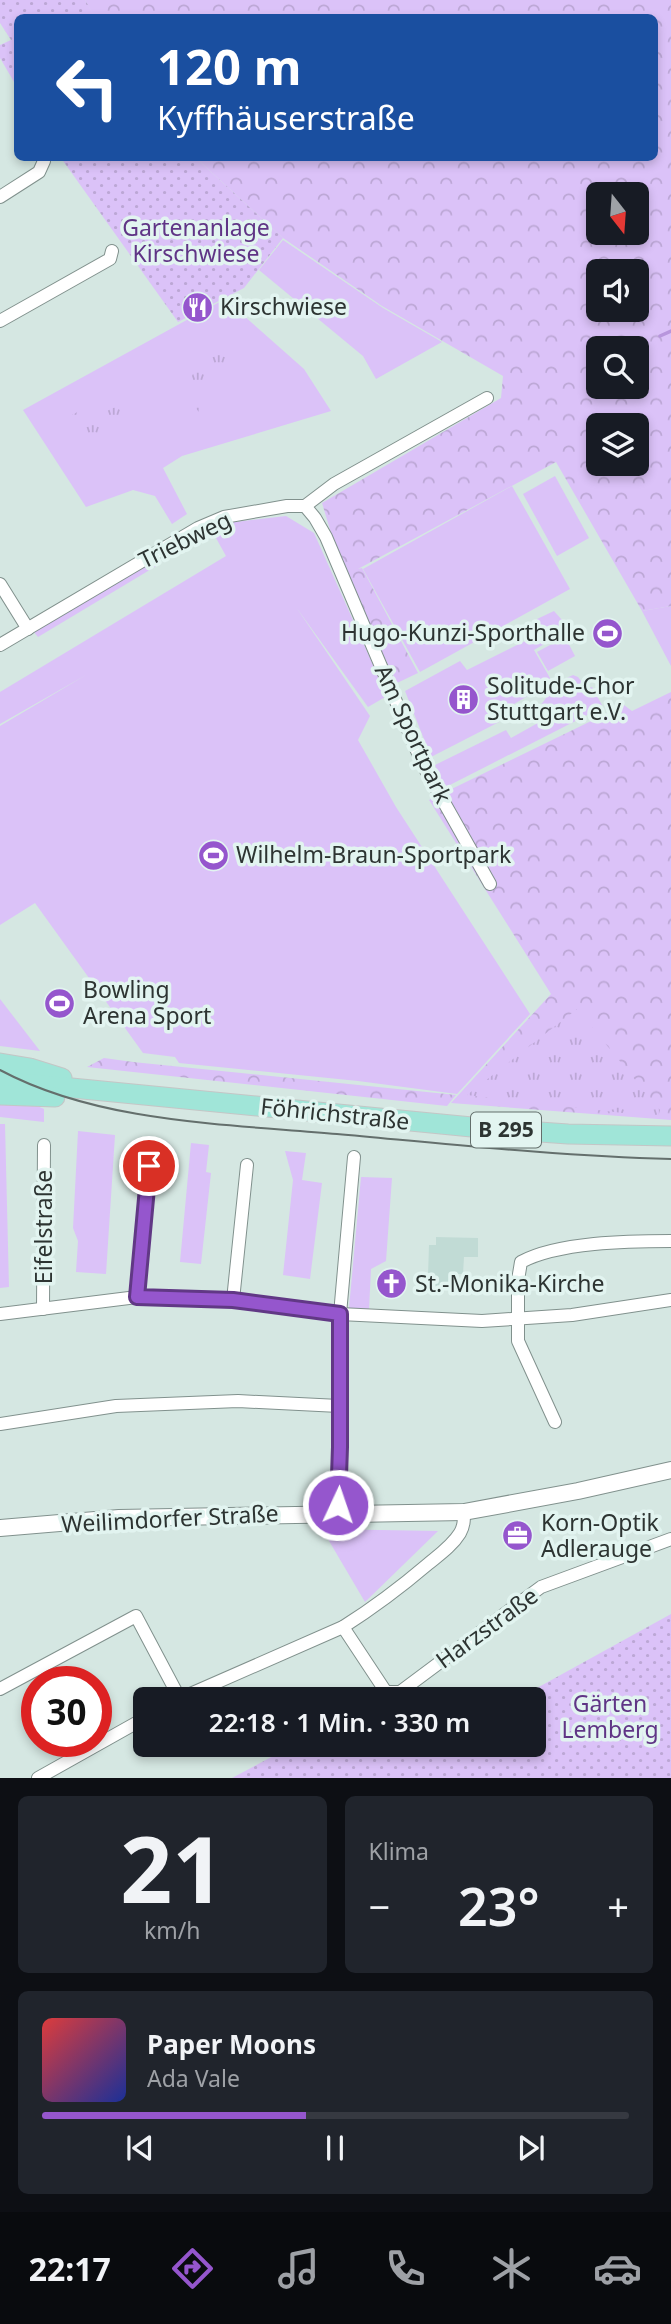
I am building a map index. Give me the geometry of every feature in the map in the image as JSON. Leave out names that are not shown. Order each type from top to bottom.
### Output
[{"type":"main road","points":[[0,1063],[30,1068],[96,1089]]},
{"type":"main road","name":"Föhrichstraße","points":[[0,1081],[482,1128],[568,1134],[671,1136]]},
{"type":"main road","points":[[0,1096],[92,1098],[122,1091]]},
{"type":"street","points":[[0,197],[39,172],[44,161]]},
{"type":"street","points":[[0,321],[110,259],[112,251]]},
{"type":"street","points":[[305,506],[334,484],[487,398]]},
{"type":"street","name":"Triebweg","points":[[0,645],[198,528],[224,517],[287,506],[305,506]]},
{"type":"street","name":"Am Sportpark","points":[[305,506],[316,518],[326,537],[423,765],[490,884]]},
{"type":"street","points":[[0,584],[29,629]]},
{"type":"street","name":"Eifelstraße","points":[[43,1309],[44,1144]]},
{"type":"street","points":[[338,1513],[340,1314],[354,1157]]},
{"type":"street","points":[[137,1297],[149,1166],[147,1158]]},
{"type":"street","points":[[233,1300],[247,1165]]},
{"type":"street","points":[[555,1422],[518,1342],[518,1280],[521,1262],[534,1255],[635,1241],[671,1241]]},
{"type":"street","points":[[0,1314],[137,1297],[233,1300],[340,1314],[482,1321],[572,1315],[671,1300]]},
{"type":"street","points":[[0,1424],[116,1406],[239,1401],[339,1406]]},
{"type":"street","name":"Weilimdorfer Straße","points":[[0,1528],[119,1518],[464,1512],[671,1470]]},
{"type":"street","points":[[207,1687],[343,1627],[394,1593],[459,1535],[464,1523],[464,1512]]},
{"type":"street","name":"Harzstraße","points":[[343,1627],[386,1692],[400,1692],[541,1587],[671,1539]]},
{"type":"street","points":[[0,1689],[136,1616],[174,1687]]},
{"type":"street","points":[[38,1778],[133,1725]]},
{"type":"shaded area","points":[[436,1237],[478,1238],[478,1257],[464,1257],[463,1274],[452,1274],[451,1290],[433,1289],[434,1276],[428,1276],[429,1245],[436,1245]]},
{"type":"green space","points":[[0,0],[85,0],[93,14],[14,14],[14,82],[0,58],[0,45],[11,40],[0,23]]},
{"type":"green space","points":[[85,0],[671,0],[671,606],[642,611],[556,462],[358,569],[362,568],[418,673],[397,683],[344,576],[322,503],[501,398],[503,376],[382,306],[283,238],[199,161],[658,161],[658,14],[93,14]]},
{"type":"green space","name":"Gartenanlage Kirschwiese","points":[[63,161],[199,161],[283,238],[244,288],[178,322]]},
{"type":"green space","points":[[283,240],[383,308],[442,342],[376,379],[363,356],[259,270]]},
{"type":"green space","points":[[225,299],[304,369],[331,411],[182,456],[163,468],[187,514],[172,524],[155,496],[133,490],[86,507],[23,410]]},
{"type":"green space","points":[[199,352],[225,352],[234,370],[209,395],[199,412],[186,397]]},
{"type":"green space","points":[[117,406],[128,421],[88,441],[70,416],[85,408],[93,418]]},
{"type":"green space","points":[[555,476],[589,538],[557,556],[523,494]]},
{"type":"green space","points":[[512,486],[570,589],[420,672],[363,569]]},
{"type":"green space","name":"Wilhelm-Braun-Sportpark","points":[[286,516],[314,533],[387,696],[368,707],[296,607],[370,716],[358,740],[396,807],[530,1014],[457,1094],[179,1063],[175,1057],[143,1053],[35,903],[0,925],[0,726],[86,675],[0,724],[0,692],[226,556],[211,529],[227,523]]},
{"type":"green space","points":[[154,558],[158,565],[38,637],[34,632]]},
{"type":"green space","points":[[671,606],[671,666],[642,611]]},
{"type":"green space","points":[[554,611],[570,629],[534,650],[550,678],[543,687],[495,715],[499,722],[431,757],[405,691],[460,661],[467,670],[541,633],[537,619]]},
{"type":"green space","points":[[565,637],[575,656],[548,671],[537,652]]},
{"type":"green space","points":[[573,675],[581,681],[584,680],[589,688],[592,687],[602,705],[599,709],[444,788],[435,765],[506,730],[511,738],[545,719],[539,707],[555,685]]},
{"type":"green space","points":[[671,692],[671,1120],[451,1103],[551,994],[429,800],[624,705],[632,711]]},
{"type":"green space","points":[[0,999],[40,1051],[0,1046]]},
{"type":"green space","points":[[577,1009],[660,1110],[658,1117],[467,1095]]},
{"type":"green space","points":[[104,1058],[456,1095],[447,1106],[87,1067]]},
{"type":"green space","points":[[0,1101],[29,1102],[44,1109],[44,1122],[0,1117]]},
{"type":"green space","points":[[0,1124],[5,1124],[9,1287],[0,1288]]},
{"type":"green space","points":[[78,1131],[115,1135],[106,1274],[76,1272],[78,1241],[73,1228]]},
{"type":"green space","points":[[191,1143],[209,1145],[206,1172],[211,1173],[201,1264],[180,1262]]},
{"type":"green space","points":[[285,1151],[306,1153],[302,1180],[322,1183],[310,1279],[283,1275],[293,1180]]},
{"type":"green space","points":[[361,1177],[392,1178],[386,1261],[371,1269],[369,1310],[349,1308]]},
{"type":"green space","points":[[322,1529],[438,1531],[365,1602]]},
{"type":"green space","name":"Gärten Lemberg","points":[[671,1614],[671,1778],[232,1778],[271,1757],[546,1757],[546,1687],[539,1687]]},
{"type":"waterway","points":[[660,336],[671,331]]},
{"type":"tram line","points":[[0,1070],[38,1088],[79,1101],[164,1118],[504,1149],[671,1159]]},
{"type":"place","name":"Kirschwiese","points":[[197,307]]},
{"type":"place","name":"Hugo-Kunzi-Sporthalle","points":[[608,633]]},
{"type":"place","name":"Solitude-Chor Stuttgart e.V.","points":[[464,699]]},
{"type":"place","name":"Wilhelm-Braun-Sportpark","points":[[213,855]]},
{"type":"place","name":"Bowling Arena Sport","points":[[60,1003]]},
{"type":"place","name":"St.-Monika-Kirche","points":[[392,1284]]},
{"type":"place","name":"Korn-Optik Adlerauge","points":[[518,1536]]},
{"type":"route","points":[[149,1166],[137,1297],[233,1300],[340,1314],[338,1505]]}]
